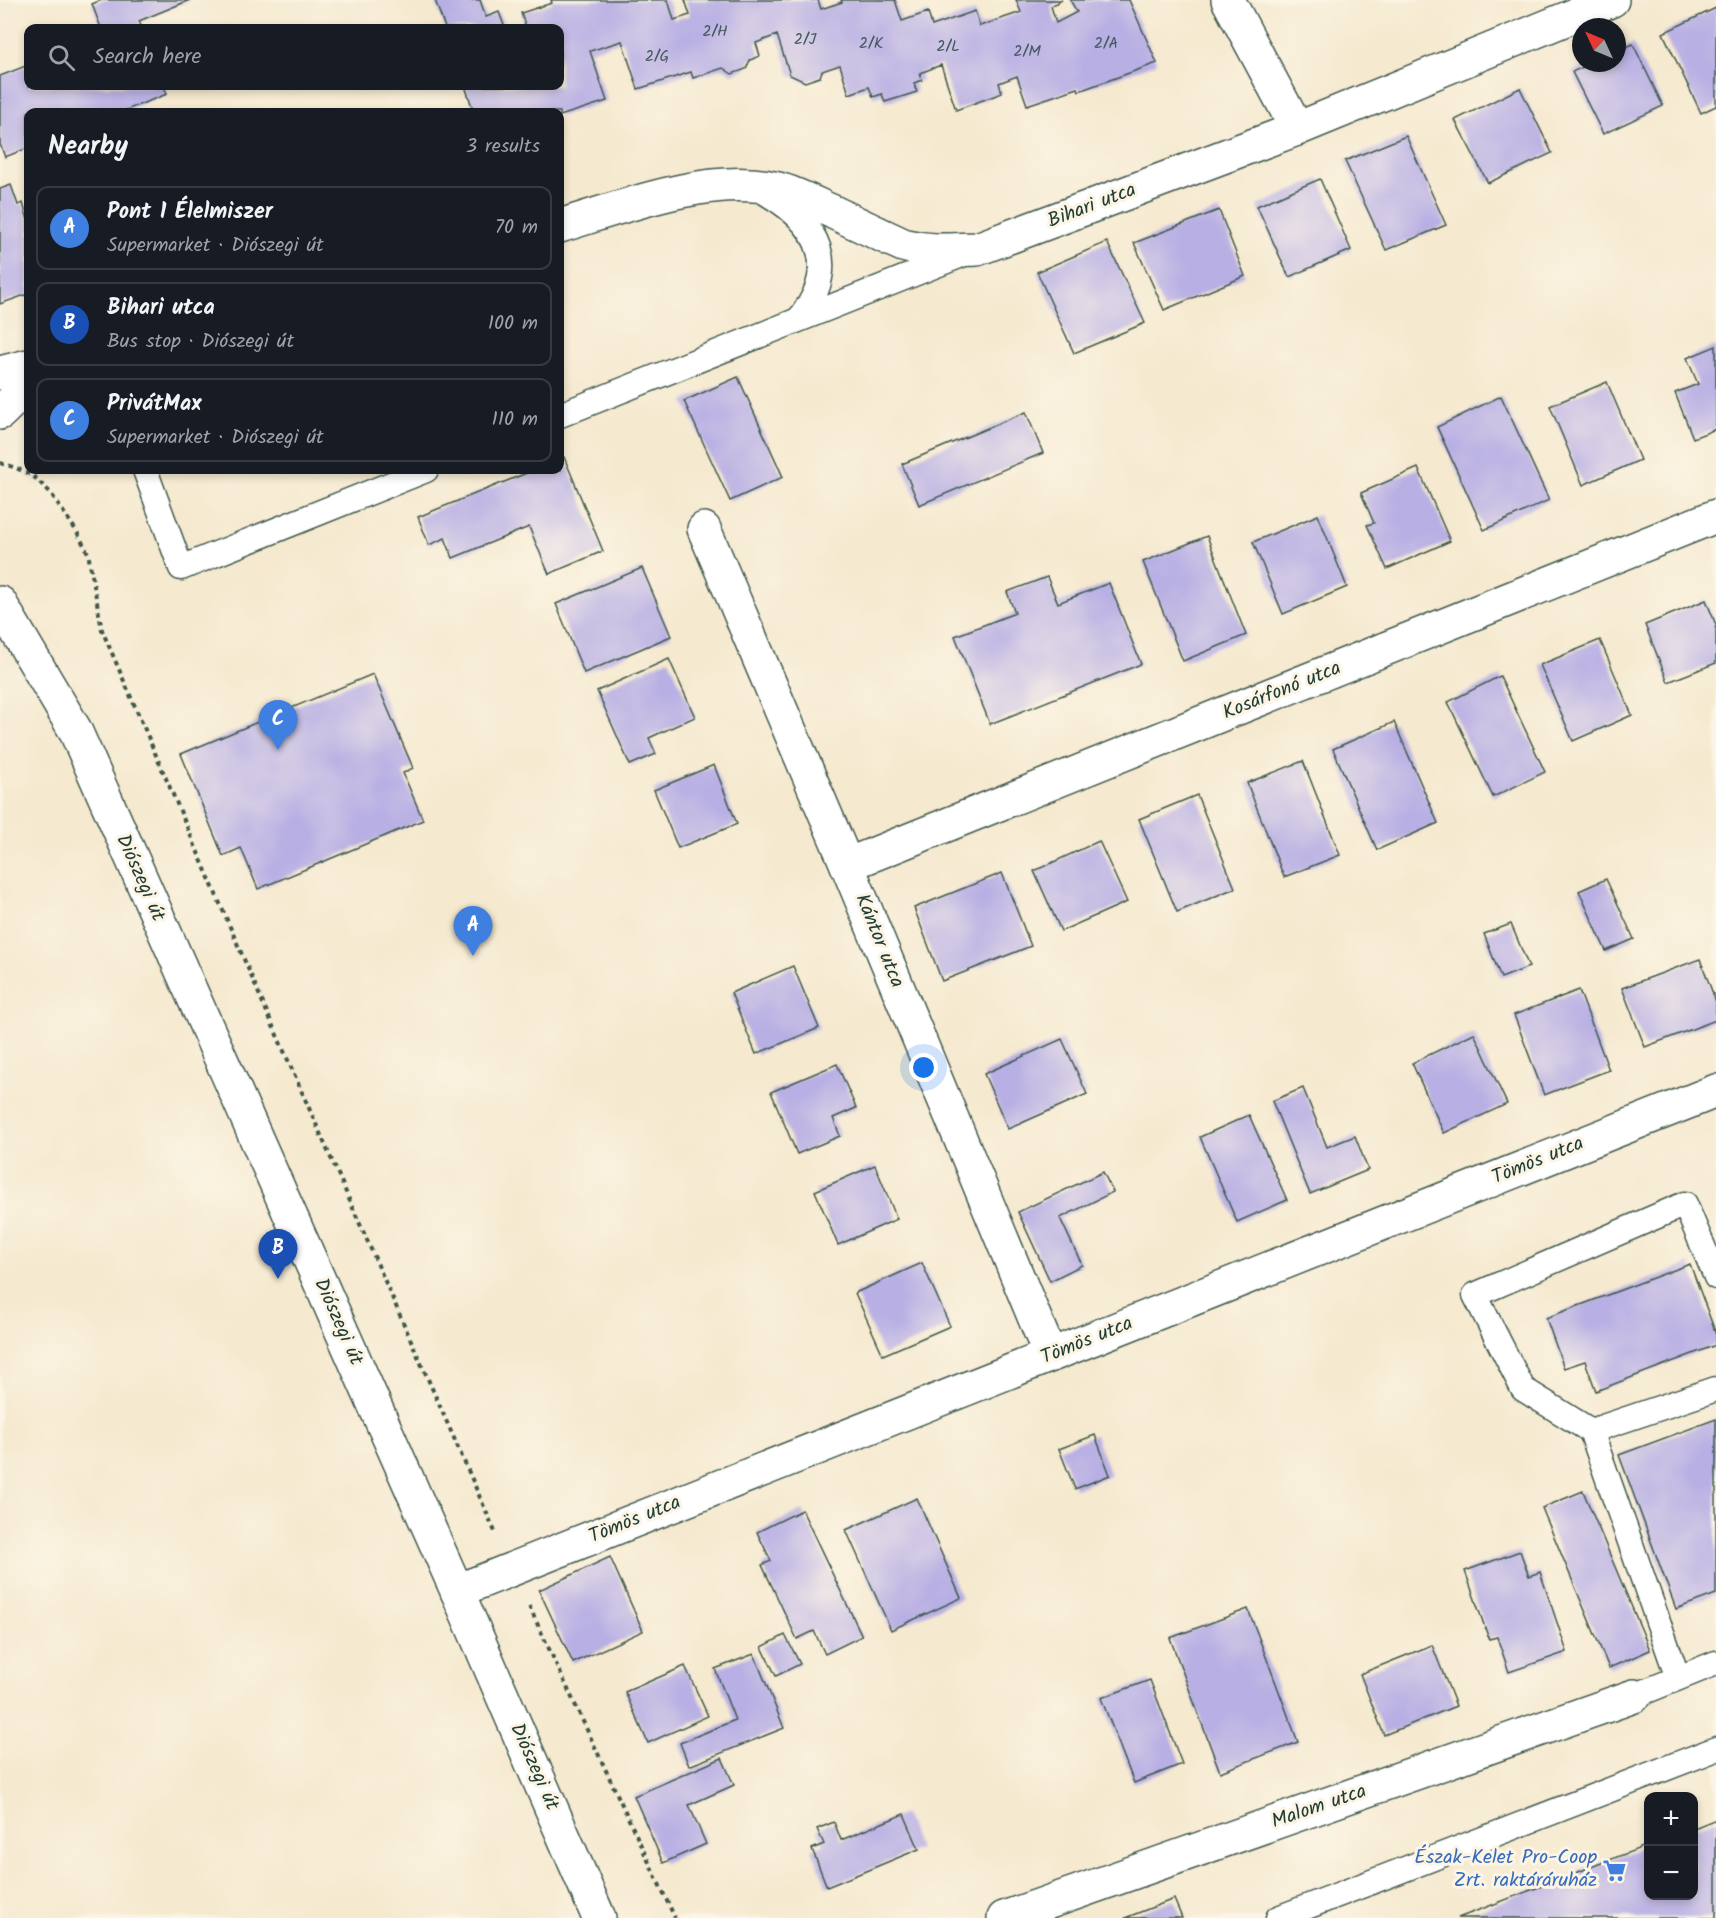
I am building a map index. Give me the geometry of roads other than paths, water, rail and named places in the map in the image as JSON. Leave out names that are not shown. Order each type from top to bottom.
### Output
[{"type":"street","points":[[1228,0],[1297,129]]},
{"type":"street","name":"Bihari utca","points":[[564,225],[666,195],[724,185],[752,185],[800,196],[903,245],[921,250],[977,249],[1297,129],[1612,0]]},
{"type":"street","points":[[0,373],[24,367]]},
{"type":"street","points":[[0,413],[24,390]]},
{"type":"street","name":"Kosárfonó utca","points":[[847,865],[1716,516]]},
{"type":"street","name":"Kántor utca","points":[[704,529],[847,865],[1050,1355]]},
{"type":"street","name":"Diószegi út","points":[[1,602],[75,730],[457,1591],[599,1918]]},
{"type":"street","name":"Tömös utca","points":[[457,1591],[1716,1091]]},
{"type":"street","name":"Malom utca","points":[[1004,1918],[1634,1696]]},
{"type":"lane","points":[[752,185],[784,204],[798,216],[810,229],[817,242],[821,258],[817,290],[800,318]]},
{"type":"lane","points":[[564,414],[977,249]]},
{"type":"lane","points":[[147,474],[182,568],[416,474]]},
{"type":"lane","points":[[1678,1678],[1591,1431],[1523,1389],[1475,1295],[1685,1204],[1716,1277]]},
{"type":"lane","points":[[1591,1431],[1716,1389]]},
{"type":"lane","points":[[1634,1696],[1716,1663]]},
{"type":"lane","points":[[1278,1918],[1716,1749]]},
{"type":"place","name":"PrivátMax","points":[[278,750]]},
{"type":"place","name":"Pont 1 Élelmiszer","points":[[473,956]]},
{"type":"place","name":"Bihari utca","points":[[278,1279]]},
{"type":"place","name":"Észak-Kelet Pro-Coop Zrt. raktáráruház","points":[[1615,1870]]}]
